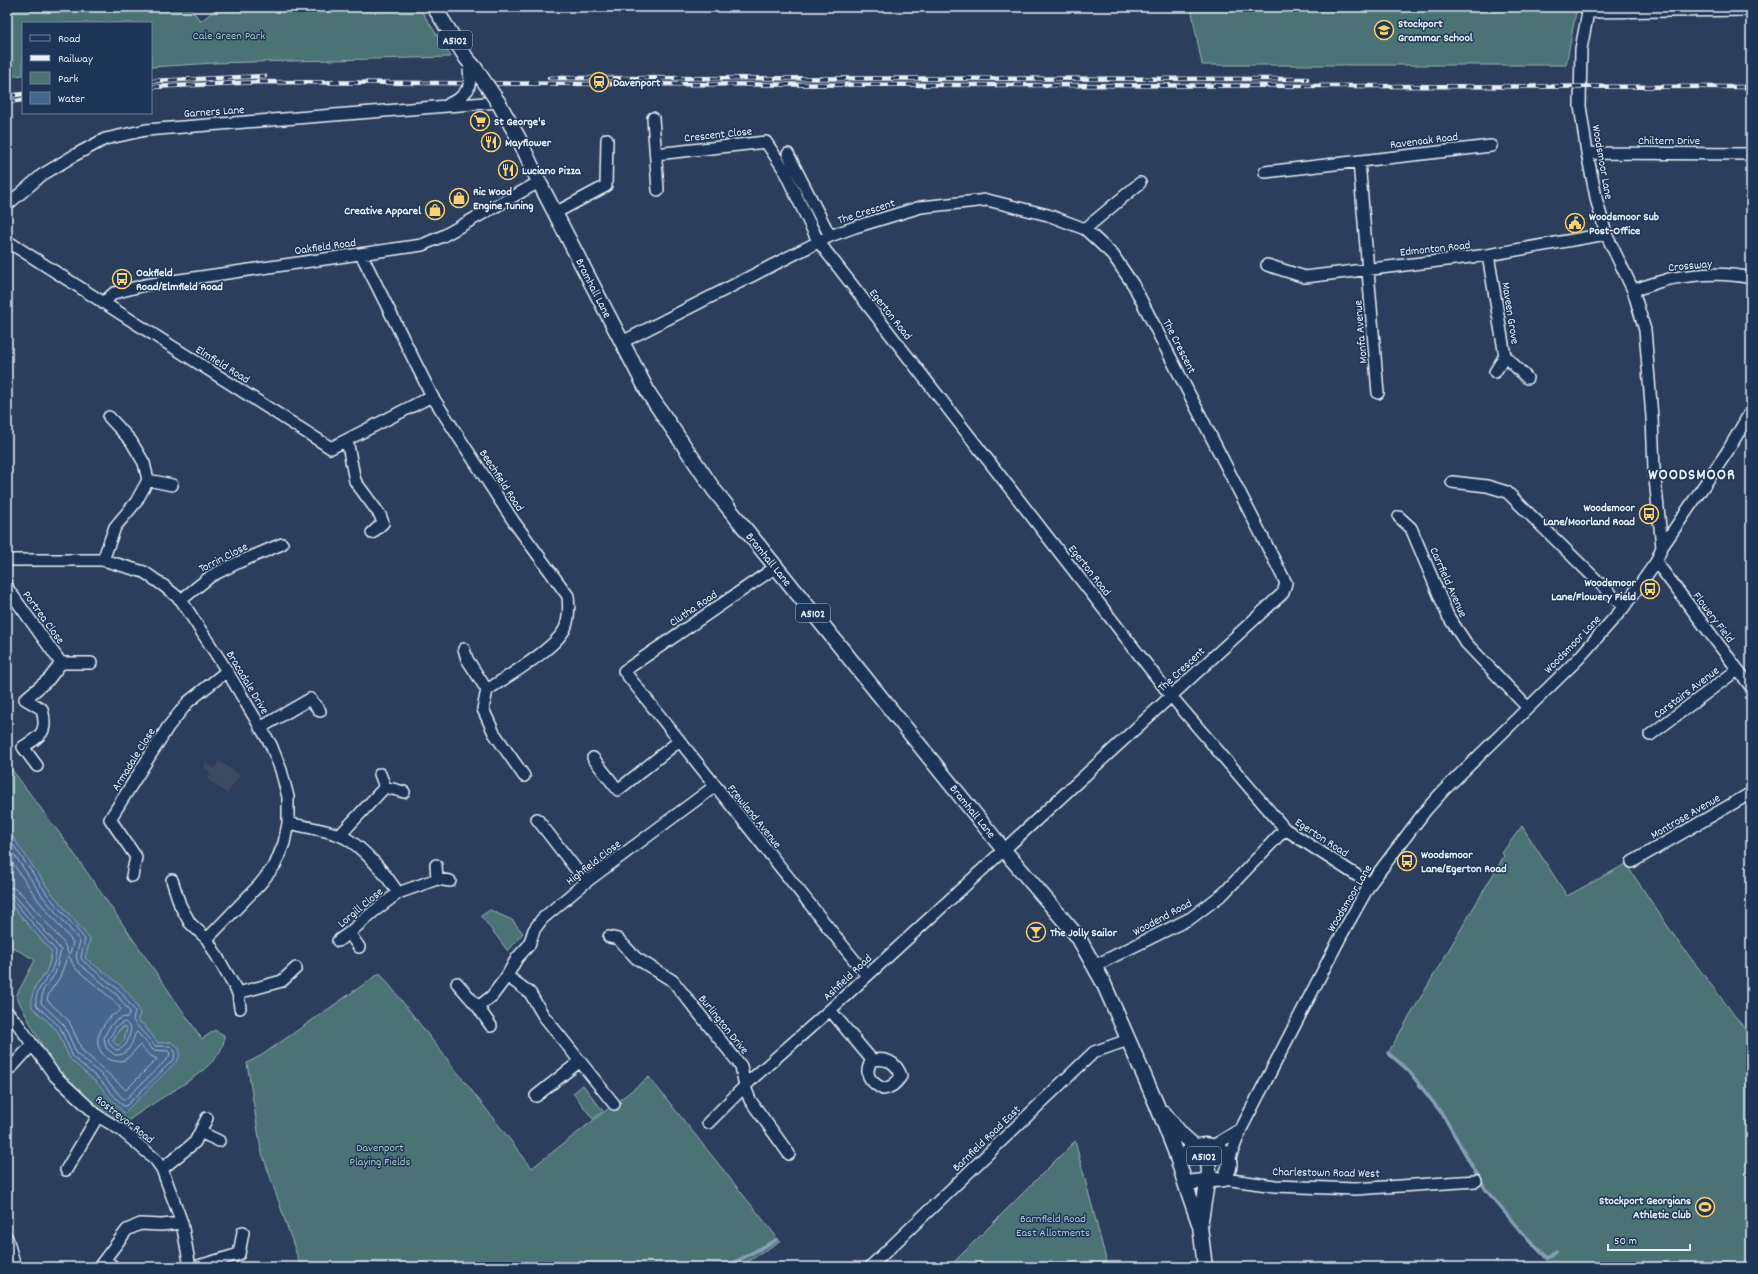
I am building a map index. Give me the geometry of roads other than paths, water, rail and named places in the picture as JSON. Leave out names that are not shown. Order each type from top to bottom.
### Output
[{"type":"main road","name":"Bramhall Lane","points":[[434,7],[470,65],[498,102],[519,139],[539,182],[654,404],[714,490],[1078,937],[1094,966],[1156,1103],[1200,1226],[1205,1267]]},
{"type":"main road","name":"Bramhall Lane","points":[[1156,1103],[1208,1162],[1208,1180],[1200,1226]]},
{"type":"main road","name":"A5102","points":[[1179,1165],[1183,1156],[1196,1147],[1214,1146],[1222,1151],[1229,1160],[1229,1169],[1224,1179],[1185,1183]]},
{"type":"street","points":[[1588,10],[1751,10]]},
{"type":"street","name":"Woodsmoor Lane","points":[[1229,1160],[1241,1129],[1342,934],[1370,884],[1426,810],[1478,755],[1578,659],[1624,607],[1656,562],[1662,547],[1654,469],[1652,417],[1645,330],[1633,290],[1606,234],[1597,202],[1587,153],[1580,106],[1581,49],[1588,10]]},
{"type":"street","name":"Garners Lane","points":[[444,106],[460,98],[468,90],[470,81],[470,65]]},
{"type":"street","name":"Garners Lane","points":[[7,205],[42,175],[75,155],[105,139],[139,131],[498,102]]},
{"type":"street","points":[[653,118],[658,190]]},
{"type":"street","points":[[555,213],[606,186],[607,139]]},
{"type":"street","name":"Crescent Close","points":[[656,154],[766,142],[783,168],[818,242]]},
{"type":"street","name":"Ravenoak Road","points":[[1265,172],[1492,146]]},
{"type":"street","name":"Chiltern Drive","points":[[1587,153],[1751,154]]},
{"type":"street","points":[[788,154],[830,236]]},
{"type":"street","points":[[1359,161],[1367,269]]},
{"type":"street","name":"Oakfield Road","points":[[103,303],[114,293],[145,285],[422,245],[443,236],[539,182]]},
{"type":"street","points":[[1085,228],[1140,183]]},
{"type":"street","name":"The Crescent","points":[[622,342],[830,236],[921,207],[987,200],[1048,215],[1085,228],[1112,255],[1135,288],[1286,583],[1283,593],[1004,848]]},
{"type":"street","name":"Edmonton Road","points":[[1267,265],[1305,277],[1488,255],[1606,234]]},
{"type":"street","name":"Elmfield Road","points":[[7,240],[331,448],[432,396]]},
{"type":"street","name":"Egerton Road","points":[[818,242],[1171,696],[1285,829],[1370,884]]},
{"type":"street","name":"Beechfield Road","points":[[361,254],[432,396],[514,522],[568,596],[569,608],[566,627],[560,638],[487,690]]},
{"type":"street","name":"Maveen Grove","points":[[1488,255],[1505,356],[1495,372]]},
{"type":"street","name":"Monfa Avenue","points":[[1367,269],[1378,393]]},
{"type":"street","name":"Crossway","points":[[1633,290],[1669,279],[1703,275],[1740,276],[1751,278]]},
{"type":"street","points":[[1505,356],[1527,378]]},
{"type":"street","points":[[1662,547],[1727,452],[1751,411]]},
{"type":"street","points":[[104,560],[115,527],[136,502],[148,480],[144,463],[131,441],[109,417]]},
{"type":"street","points":[[347,440],[355,481],[380,515],[383,523],[372,533]]},
{"type":"street","points":[[148,480],[172,485]]},
{"type":"street","points":[[1452,482],[1487,486],[1507,492],[1624,607]]},
{"type":"street","name":"Carrfield Avenue","points":[[1399,517],[1411,528],[1448,616],[1466,643],[1528,708]]},
{"type":"street","name":"Torrin Close","points":[[181,600],[211,576],[282,544]]},
{"type":"street","name":"Bracadale Drive","points":[[7,560],[104,560],[144,572],[181,600],[227,671],[271,745],[281,770],[288,797],[288,823],[284,843],[275,865],[260,884],[207,939]]},
{"type":"street","name":"Flowery Field","points":[[1656,562],[1751,687]]},
{"type":"street","name":"Clutha Road","points":[[624,671],[776,567]]},
{"type":"street","name":"Portrea Close","points":[[7,586],[61,663]]},
{"type":"street","points":[[464,649],[467,659],[487,690],[483,710],[494,733],[524,776]]},
{"type":"street","name":"Portrea Close","points":[[61,663],[91,663]]},
{"type":"street","name":"Portrea Close","points":[[37,766],[23,747],[40,736],[46,723],[42,709],[25,699],[49,679],[61,663]]},
{"type":"street","name":"Carstairs Avenue","points":[[1650,735],[1737,670]]},
{"type":"street","name":"Armadale Close","points":[[132,876],[136,857],[110,819],[168,727],[188,702],[227,671]]},
{"type":"street","name":"Frewland Avenue","points":[[624,671],[867,976]]},
{"type":"street","points":[[260,728],[310,699],[320,711]]},
{"type":"street","points":[[593,758],[618,790],[679,741]]},
{"type":"street","points":[[380,774],[384,787]]},
{"type":"street","name":"Highfield Close","points":[[478,1008],[492,996],[507,976],[517,958],[529,945],[534,930],[542,919],[586,882],[715,786]]},
{"type":"street","points":[[384,787],[404,792]]},
{"type":"street","points":[[340,835],[384,787]]},
{"type":"street","name":"Montrose Avenue","points":[[1632,862],[1751,794]]},
{"type":"street","points":[[537,819],[586,882]]},
{"type":"street","name":"Lorgill Close","points":[[288,823],[340,835],[357,845],[382,870],[398,893]]},
{"type":"street","name":"Woodend Road","points":[[1094,966],[1191,918],[1224,894],[1285,829]]},
{"type":"street","name":"Ashfield Road","points":[[708,1123],[1004,848]]},
{"type":"street","points":[[436,865],[436,879]]},
{"type":"street","name":"Lorgill Close","points":[[338,941],[372,912],[398,893],[436,879],[450,881]]},
{"type":"street","points":[[172,880],[180,905],[190,923],[207,939],[238,993],[240,1008]]},
{"type":"street","points":[[349,933],[359,947]]},
{"type":"street","name":"Burlington Drive","points":[[608,937],[618,939],[636,958],[673,980],[741,1066],[745,1087],[750,1100],[789,1154]]},
{"type":"street","points":[[238,993],[282,981],[296,968]]},
{"type":"street","points":[[507,976],[530,993],[543,1015],[614,1104]]},
{"type":"street","points":[[457,983],[491,1026]]},
{"type":"street","points":[[830,1010],[872,1060]]},
{"type":"street","name":"Rostrevor Road","points":[[7,1012],[17,1023],[55,1076],[98,1116],[121,1130],[155,1159],[162,1169],[182,1223],[190,1267]]},
{"type":"street","name":"Barnfield Road East","points":[[870,1267],[1094,1052],[1128,1040]]},
{"type":"street","points":[[12,1068],[32,1045]]},
{"type":"street","points":[[536,1096],[579,1062]]},
{"type":"street","points":[[66,1170],[98,1116]]},
{"type":"street","points":[[162,1169],[195,1142],[207,1118]]},
{"type":"street","points":[[1214,1146],[1241,1129]]},
{"type":"street","points":[[200,1132],[220,1141]]},
{"type":"street","name":"Charlestown Road West","points":[[1224,1179],[1275,1186],[1355,1188],[1476,1181]]},
{"type":"street","points":[[114,1267],[102,1264],[127,1230],[140,1224],[161,1225],[182,1223]]},
{"type":"street","points":[[196,1267],[239,1254],[244,1232]]},
{"type":"street","points":[[7,1238],[15,1267]]},
{"type":"water","points":[[7,829],[50,891],[90,939],[85,958],[125,989],[136,1005],[140,1014],[138,1022],[143,1024],[158,1043],[171,1042],[179,1048],[180,1055],[177,1061],[124,1113],[97,1083],[70,1059],[57,1030],[32,1007],[34,991],[46,972],[52,952],[7,900]],"holes":[[[124,1026],[127,1028],[124,1041],[118,1046],[112,1041],[119,1030]]]},
{"type":"waterway","points":[[1388,1053],[1408,1070],[1443,1115],[1486,1190],[1522,1233],[1548,1258],[1556,1251]]},
{"type":"waterway","points":[[717,1267],[735,1262],[776,1240]]},
{"type":"railway","points":[[152,81],[265,76]]},
{"type":"railway","points":[[549,78],[1307,79]]},
{"type":"railway","points":[[152,87],[261,82],[1751,87]]},
{"type":"railway","points":[[7,96],[22,94]]},
{"type":"railway","points":[[7,102],[22,100]]},
{"type":"place","name":"Stockport Grammar School","points":[[1384,30]]},
{"type":"place","name":"Davenport","points":[[599,82]]},
{"type":"place","name":"St George's","points":[[480,121]]},
{"type":"place","name":"Mayflower","points":[[491,142]]},
{"type":"place","name":"Luciano Pizza","points":[[508,170]]},
{"type":"place","name":"Ric Wood Engine Tuning","points":[[459,198]]},
{"type":"place","name":"Creative Apparel","points":[[435,210]]},
{"type":"place","name":"Woodsmoor Sub Post-Office","points":[[1575,223]]},
{"type":"place","name":"Oakfield Road/Elmfield Road","points":[[122,279]]},
{"type":"place","name":"Woodsmoor Lane/Moorland Road","points":[[1649,514]]},
{"type":"place","name":"Woodsmoor Lane/Flowery Field","points":[[1650,589]]},
{"type":"place","name":"Woodsmoor Lane/Egerton Road","points":[[1407,861]]},
{"type":"place","name":"The Jolly Sailor","points":[[1036,932]]},
{"type":"place","name":"Stockport Georgians Athletic Club","points":[[1705,1207]]},
{"type":"district","name":"WOODSMOOR","points":[[1692,473]]},
{"type":"park label","name":"Cale Green Park","points":[[229,35]]},
{"type":"park label","name":"Davenport Playing Fields","points":[[380,1154]]},
{"type":"park label","name":"Barnfield Road East Allotments","points":[[1053,1225]]}]
